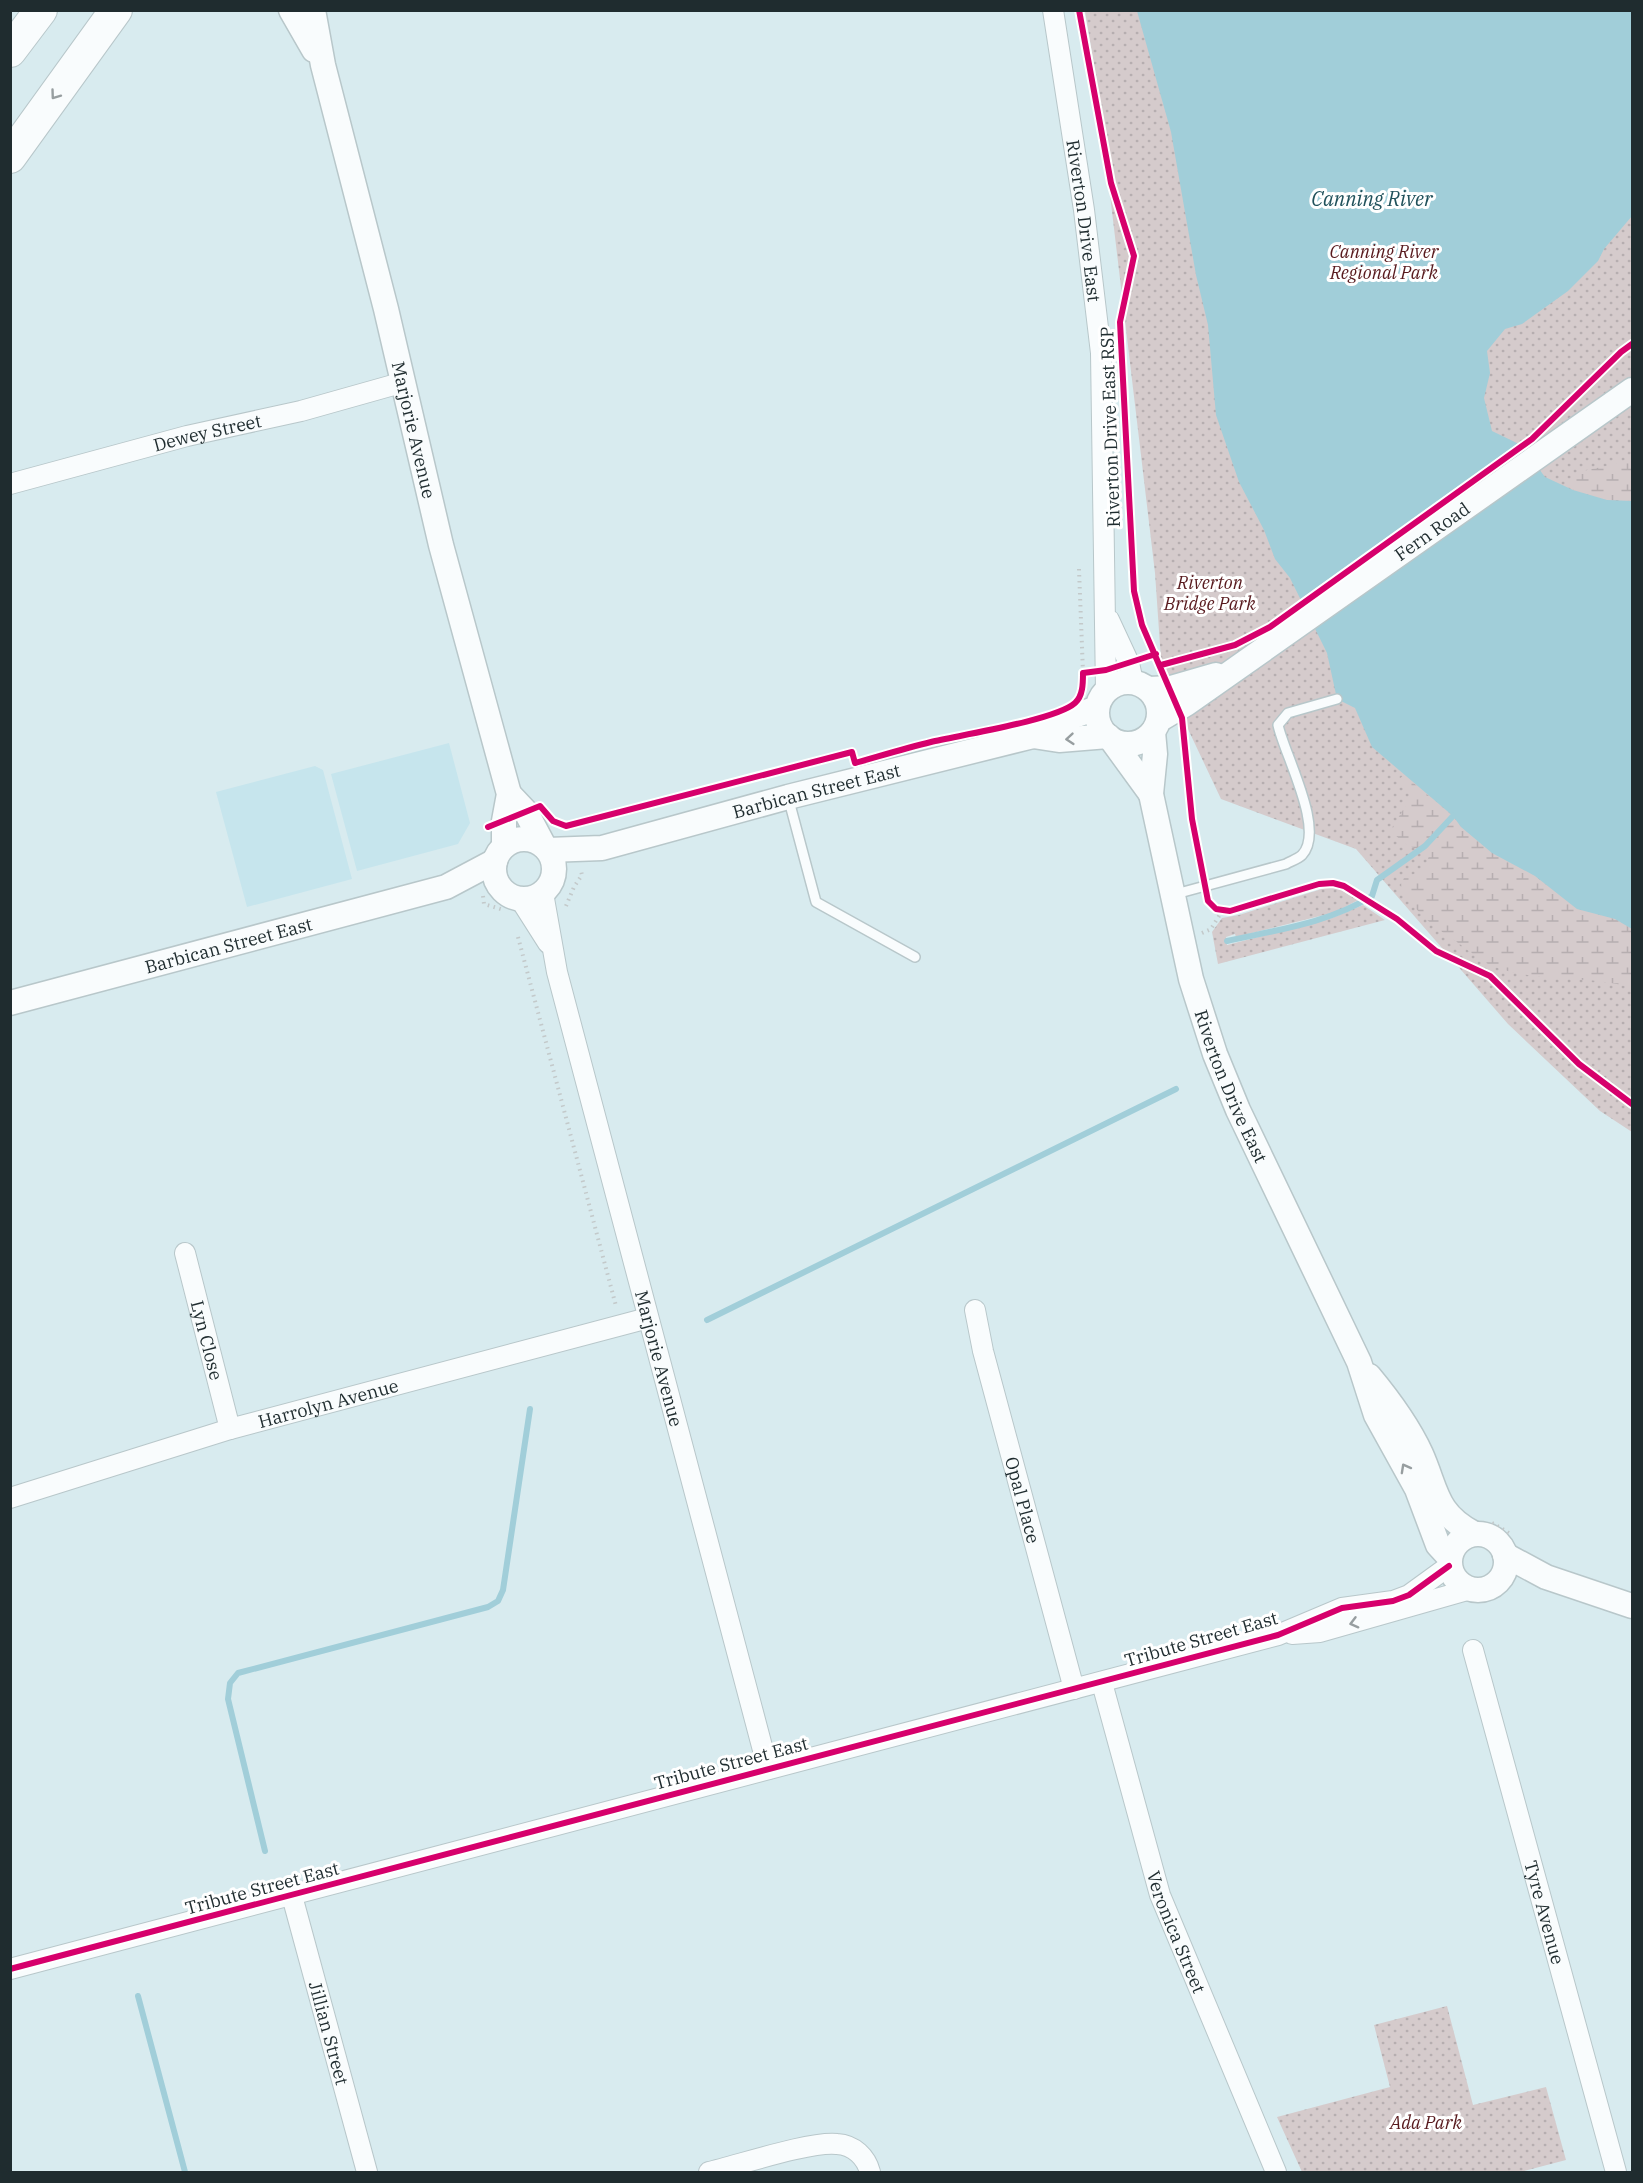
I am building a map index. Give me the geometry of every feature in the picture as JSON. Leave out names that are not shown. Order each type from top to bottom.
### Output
[{"type":"highway","points":[[10,51],[41,10]]},
{"type":"highway","points":[[10,157],[116,10]]},
{"type":"street","name":"Marjorie Avenue","points":[[291,10],[323,65]]},
{"type":"street","name":"Marjorie Avenue","points":[[313,10],[323,65],[404,382],[441,545],[509,794],[494,877],[511,895],[551,947]]},
{"type":"street","name":"Riverton Drive East","points":[[1053,10],[1084,210],[1101,353],[1105,612],[1103,689],[1097,718],[1151,794]]},
{"type":"street","name":"Dewey Street","points":[[10,484],[187,435],[301,411],[404,382]]},
{"type":"street","name":"Fern Road","points":[[1156,726],[1229,671],[1279,639],[1632,390]]},
{"type":"street","name":"Riverton Drive East","points":[[1105,612],[1141,686],[1158,704],[1151,794],[1191,979],[1215,1054],[1238,1110],[1359,1362],[1376,1415],[1417,1489],[1438,1545],[1449,1561],[1456,1581],[1471,1589],[1488,1588],[1499,1580],[1546,1576]]},
{"type":"street","name":"Fern Road","points":[[1141,686],[1171,688],[1229,671]]},
{"type":"street","points":[[1103,689],[1114,685],[1141,686]]},
{"type":"street","name":"Barbican Street East","points":[[546,848],[602,848],[788,797],[1033,736],[1103,689]]},
{"type":"street","points":[[1109,737],[1129,744],[1138,742],[1156,726]]},
{"type":"street","name":"Barbican Street East","points":[[1033,736],[1059,740],[1109,737]]},
{"type":"street","name":"Marjorie Avenue","points":[[509,794],[526,812],[555,868],[551,947],[768,1769]]},
{"type":"street","points":[[499,854],[511,842],[528,839],[546,848]]},
{"type":"street","name":"Barbican Street East","points":[[552,893],[602,848]]},
{"type":"street","name":"Barbican Street East","points":[[10,1003],[446,887],[499,854]]},
{"type":"street","name":"Barbican Street East","points":[[446,887],[511,895]]},
{"type":"street","points":[[511,895],[529,899],[552,893]]},
{"type":"street","name":"Lyn Close","points":[[184,1253],[230,1429]]},
{"type":"street","name":"Opal Place","points":[[975,1310],[983,1351],[1074,1689]]},
{"type":"street","name":"Harrolyn Avenue","points":[[10,1498],[230,1429],[648,1318]]},
{"type":"street","name":"Riverton Drive East","points":[[1359,1362],[1396,1410],[1421,1454],[1436,1499],[1454,1523],[1478,1526],[1502,1547],[1509,1545],[1546,1576],[1632,1606]]},
{"type":"street","points":[[1449,1561],[1457,1541],[1478,1526]]},
{"type":"street","points":[[1499,1580],[1506,1564],[1509,1545]]},
{"type":"street","name":"Tribute Street East","points":[[10,1970],[1278,1635],[1342,1608],[1393,1601],[1409,1595],[1449,1561]]},
{"type":"street","name":"Tribute Street East","points":[[1278,1635],[1320,1632],[1471,1589]]},
{"type":"street","name":"Tyre Avenue","points":[[1473,1650],[1616,2172]]},
{"type":"street","name":"Veronica Street","points":[[1102,1683],[1160,1895],[1276,2172]]},
{"type":"street","name":"Jillian Street","points":[[292,1896],[367,2172]]},
{"type":"street","points":[[710,2172],[817,2145],[837,2144],[861,2154],[870,2172]]},
{"type":"lane","points":[[1172,896],[1286,864],[1302,855],[1308,843],[1307,807],[1281,739],[1278,725],[1288,713],[1337,699]]},
{"type":"lane","points":[[788,797],[816,902],[915,957]]},
{"type":"path","points":[[1079,569],[1083,683]]},
{"type":"path","points":[[1083,673],[1103,689]]},
{"type":"path","points":[[552,893],[567,906],[574,887],[582,875],[581,870]]},
{"type":"path","points":[[1205,887],[1208,901],[1216,909],[1230,911]]},
{"type":"path","points":[[516,929],[618,1313]]},
{"type":"path","points":[[1478,1526],[1509,1545]]},
{"type":"shaded area","points":[[449,743],[470,823],[458,844],[357,871],[331,774]]},
{"type":"shaded area","points":[[315,766],[323,770],[352,879],[247,907],[216,792]]},
{"type":"green space","name":"Canning River","points":[[1085,11],[1632,11],[1632,1132],[1600,1111],[1508,1024],[1356,849],[1221,799],[1162,674],[1155,573],[1096,77]]},
{"type":"green space","points":[[1632,455],[1632,501],[1607,500],[1573,490],[1571,483],[1575,474],[1612,465]]},
{"type":"green space","points":[[1404,775],[1453,816],[1461,827],[1535,876],[1577,909],[1615,919],[1632,929],[1632,988],[1596,981],[1519,974],[1501,969],[1484,962],[1422,915],[1410,901],[1401,885],[1404,878],[1424,870],[1429,856],[1427,852],[1408,846],[1390,831],[1411,797],[1399,783],[1399,779]]},
{"type":"green space","points":[[1328,887],[1341,890],[1358,900],[1336,912],[1236,937],[1235,934],[1226,937],[1227,945],[1332,918],[1363,905],[1385,920],[1218,964],[1212,932],[1222,918],[1239,915]]},
{"type":"green space","name":"Ada Park","points":[[1447,2006],[1473,2105],[1546,2087],[1566,2160],[1520,2172],[1302,2172],[1277,2117],[1390,2087],[1374,2025]]},
{"type":"water","name":"Canning River","points":[[1137,11],[1632,11],[1632,216],[1604,249],[1598,261],[1568,291],[1522,324],[1505,329],[1487,351],[1490,373],[1484,398],[1492,431],[1521,445],[1545,477],[1573,490],[1607,500],[1632,501],[1632,929],[1615,919],[1577,909],[1535,876],[1492,853],[1461,827],[1453,816],[1372,747],[1355,708],[1337,699],[1327,653],[1290,578],[1275,559],[1264,530],[1239,482],[1216,415],[1208,325],[1196,275],[1171,132]]},
{"type":"pier","points":[[1520,442],[1532,453],[1541,468],[1312,631],[1298,601]]},
{"type":"waterway","points":[[1227,941],[1320,919],[1372,896],[1377,880],[1425,846],[1453,816]]},
{"type":"waterway","points":[[707,1320],[1176,1089]]},
{"type":"waterway","points":[[265,1851],[228,1699],[230,1683],[238,1673],[488,1607],[498,1601],[503,1590],[530,1409]]},
{"type":"waterway","points":[[138,1996],[185,2172]]},
{"type":"cycle path","name":"Riverton Drive East RSP","points":[[1079,10],[1111,183],[1134,256],[1120,322],[1134,591],[1142,625],[1182,718],[1192,819],[1208,901],[1216,909],[1230,911],[1319,884],[1333,883],[1344,886],[1397,919],[1436,951],[1490,976],[1579,1064],[1632,1104]]},
{"type":"cycle path","points":[[1161,665],[1235,645],[1270,627],[1532,439],[1632,344]]},
{"type":"cycle path","points":[[488,827],[540,806],[553,821],[566,826],[852,752],[855,763],[931,742],[1029,721],[1065,709],[1075,703],[1081,693],[1083,673],[1106,670],[1156,654]]},
{"type":"cycle path","points":[[10,1969],[1278,1635],[1342,1608],[1393,1601],[1409,1595],[1449,1566]]},
{"type":"park label","name":"Canning River Regional Park","points":[[1384,261]]},
{"type":"park label","name":"Riverton Bridge Park","points":[[1210,592]]}]
